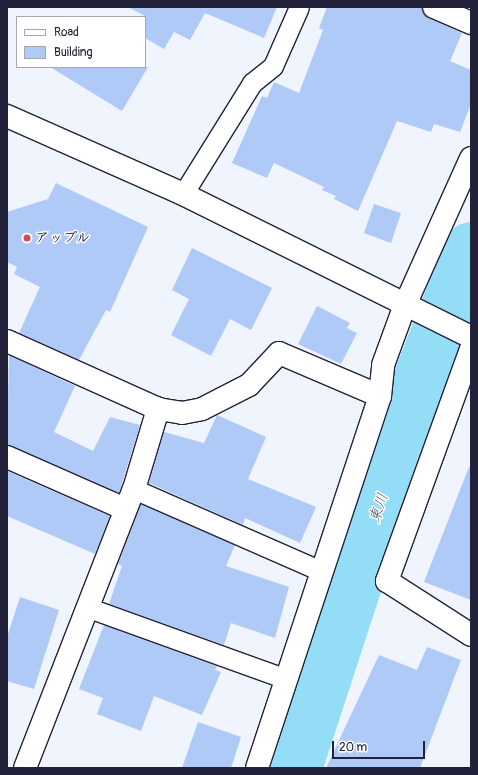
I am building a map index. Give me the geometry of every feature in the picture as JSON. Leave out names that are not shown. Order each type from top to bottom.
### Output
[{"type":"street","points":[[434,7],[471,23]]},
{"type":"street","points":[[7,116],[183,194],[426,316],[468,340],[387,582],[471,635]]},
{"type":"street","points":[[257,768],[380,396],[383,365],[404,305],[471,158]]},
{"type":"street","points":[[7,341],[158,410],[182,414],[228,398],[249,385],[279,353],[380,396]]},
{"type":"street","points":[[25,768],[134,489],[158,410]]},
{"type":"street","points":[[7,457],[125,509]]},
{"type":"lane","points":[[183,194],[252,83],[272,66],[299,7]]},
{"type":"lane","points":[[134,489],[321,571]]},
{"type":"lane","points":[[88,608],[286,679]]},
{"type":"building","points":[[128,7],[277,7],[264,38],[205,13],[190,40],[174,32],[164,49],[146,39],[145,16]]},
{"type":"building","points":[[327,7],[422,7],[429,18],[462,33],[450,61],[471,70],[471,104],[460,132],[434,124],[431,132],[397,121],[358,211],[334,199],[336,196],[322,190],[324,187],[274,163],[267,178],[232,163],[262,96],[267,98],[274,82],[299,93],[323,30],[319,28]]},
{"type":"building","points":[[148,67],[122,111],[52,68]]},
{"type":"building","points":[[56,183],[148,227],[110,312],[106,310],[79,360],[19,333],[40,287],[14,274],[17,267],[7,262],[7,212],[48,199]]},
{"type":"building","points":[[374,204],[401,213],[391,243],[364,233]]},
{"type":"building","points":[[192,248],[272,288],[251,330],[230,319],[211,356],[171,335],[189,299],[172,290]]},
{"type":"building","points":[[317,306],[350,323],[347,328],[357,333],[341,364],[298,344]]},
{"type":"building","points":[[9,355],[75,386],[54,432],[93,451],[110,417],[140,425],[119,493],[7,445]]},
{"type":"building","points":[[217,415],[266,437],[248,479],[316,507],[300,543],[245,518],[243,525],[149,483],[164,432],[204,443]]},
{"type":"building","points":[[469,467],[471,467],[471,600],[424,582]]},
{"type":"building","points":[[7,471],[110,516],[95,554],[7,516]]},
{"type":"building","points":[[141,504],[235,545],[226,566],[289,587],[275,638],[231,623],[224,645],[109,604],[122,566],[118,564]]},
{"type":"building","points":[[20,597],[59,610],[34,689],[7,681],[7,637]]},
{"type":"building","points":[[104,625],[217,666],[215,670],[221,672],[202,715],[154,696],[141,731],[97,714],[103,698],[79,689]]},
{"type":"building","points":[[427,647],[461,660],[420,768],[326,768],[379,655],[417,670]]},
{"type":"building","points":[[198,722],[241,737],[231,768],[182,768]]},
{"type":"waterway","name":"東川","points":[[294,768],[422,377],[471,250]]},
{"type":"place","name":"アップル","points":[[27,238]]}]
